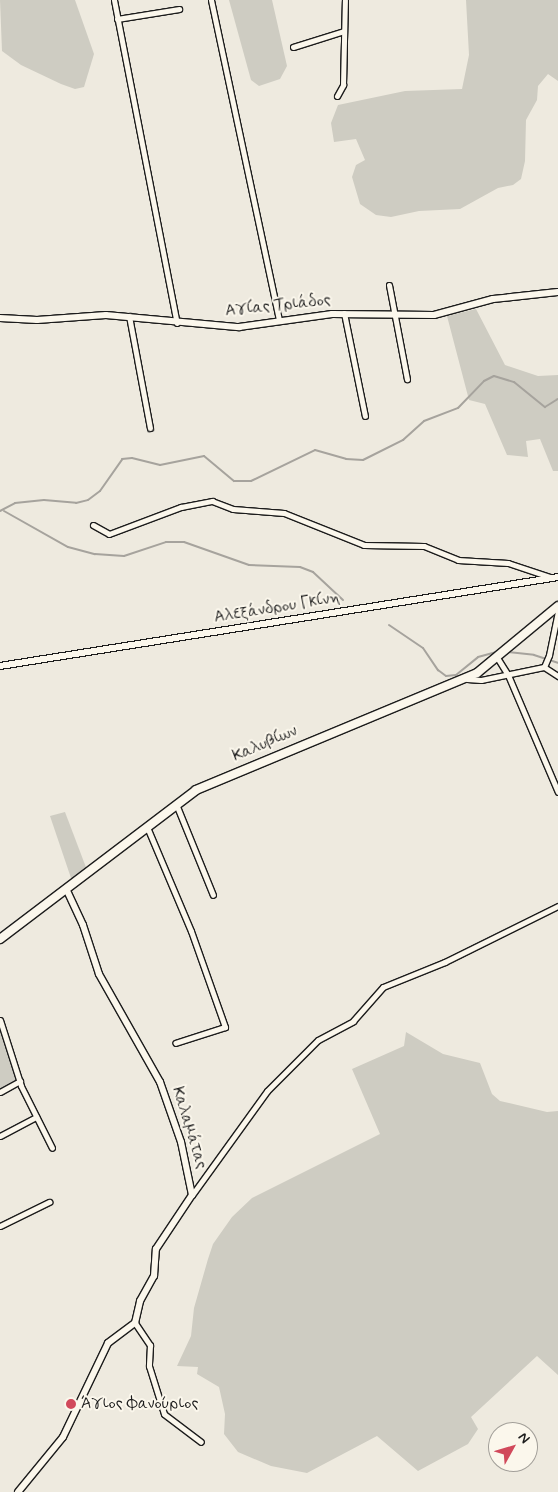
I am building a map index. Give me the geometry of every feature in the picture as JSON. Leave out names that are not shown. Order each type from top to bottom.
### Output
[{"type":"main road","name":"Καλυβίων","points":[[0,939],[176,804],[209,783],[467,678],[500,658],[558,606]]},
{"type":"street","points":[[114,0],[177,323]]},
{"type":"street","points":[[211,0],[279,321]]},
{"type":"street","points":[[337,96],[343,85],[345,0]]},
{"type":"street","points":[[117,19],[179,9]]},
{"type":"street","points":[[293,47],[344,31]]},
{"type":"street","points":[[389,285],[407,379]]},
{"type":"street","name":"Αγίας Τριάδος","points":[[0,318],[129,316],[226,328],[344,314],[434,315],[493,299],[558,292]]},
{"type":"street","points":[[344,314],[365,416]]},
{"type":"street","points":[[129,316],[150,428]]},
{"type":"street","points":[[93,525],[109,534],[181,507],[212,501],[233,509],[284,513],[364,545],[424,546],[458,560],[508,563],[556,577]]},
{"type":"street","name":"Αλεξάνδρου Γκίνη","points":[[0,666],[556,577]]},
{"type":"street","points":[[467,678],[481,680],[545,665],[550,655],[558,611]]},
{"type":"street","points":[[500,658],[558,792]]},
{"type":"street","points":[[545,665],[558,676]]},
{"type":"street","points":[[176,804],[213,895]]},
{"type":"street","points":[[147,827],[195,940],[225,1027],[175,1044]]},
{"type":"street","name":"Καλαμάτας","points":[[66,889],[83,925],[99,974],[160,1082],[181,1142],[192,1195],[156,1249],[154,1276],[140,1301],[135,1323]]},
{"type":"street","points":[[192,1195],[217,1165],[267,1091],[318,1040],[352,1021],[383,987],[453,959],[558,906]]},
{"type":"street","points":[[0,1020],[20,1081],[52,1148]]},
{"type":"street","points":[[0,1092],[20,1081]]},
{"type":"street","points":[[0,1136],[36,1117]]},
{"type":"street","points":[[0,1226],[48,1202]]},
{"type":"street","points":[[18,1492],[63,1437],[108,1342],[135,1323],[150,1345],[149,1366],[164,1414],[201,1442]]},
{"type":"shaded area","points":[[0,0],[75,0],[94,54],[84,87],[75,89],[61,84],[21,65],[2,51]]},
{"type":"shaded area","points":[[229,0],[272,0],[287,66],[280,79],[259,86],[251,80]]},
{"type":"shaded area","points":[[466,0],[558,0],[558,81],[548,74],[538,86],[537,100],[526,120],[525,161],[521,179],[513,185],[498,188],[460,209],[419,211],[391,217],[376,215],[360,204],[352,177],[356,165],[365,160],[356,139],[334,142],[331,123],[338,105],[405,91],[462,89],[469,55]]},
{"type":"shaded area","points":[[476,309],[505,365],[538,376],[558,375],[558,471],[553,471],[540,439],[526,441],[528,457],[507,455],[485,404],[469,400],[447,316]]},
{"type":"shaded area","points":[[65,812],[87,870],[72,881],[50,816]]},
{"type":"shaded area","points":[[0,1027],[18,1080],[0,1089]]},
{"type":"shaded area","points":[[406,1032],[443,1054],[480,1063],[492,1094],[500,1101],[547,1112],[558,1111],[558,1375],[537,1356],[471,1417],[478,1429],[468,1444],[418,1471],[377,1436],[307,1473],[271,1466],[238,1452],[224,1434],[225,1414],[219,1387],[197,1374],[198,1367],[177,1366],[191,1336],[194,1308],[208,1259],[213,1244],[232,1217],[252,1198],[380,1134],[352,1069],[404,1046]]},
{"type":"waterway","points":[[0,511],[15,503],[44,500],[76,503],[88,500],[100,491],[122,459],[132,458],[160,465],[204,456],[234,481],[251,481],[315,450],[346,459],[363,460],[403,440],[424,421],[458,408],[484,381],[494,376],[514,382],[545,407],[558,399]]},
{"type":"waterway","points":[[4,511],[68,547],[95,554],[124,556],[166,542],[184,542],[249,565],[300,567],[313,572],[343,600]]},
{"type":"waterway","points":[[389,625],[423,648],[438,670],[446,676],[456,675],[478,657],[497,652]]},
{"type":"waterway","points":[[507,652],[534,655],[558,663]]},
{"type":"place","name":"Άγιος Φανούριος","points":[[71,1404]]}]
